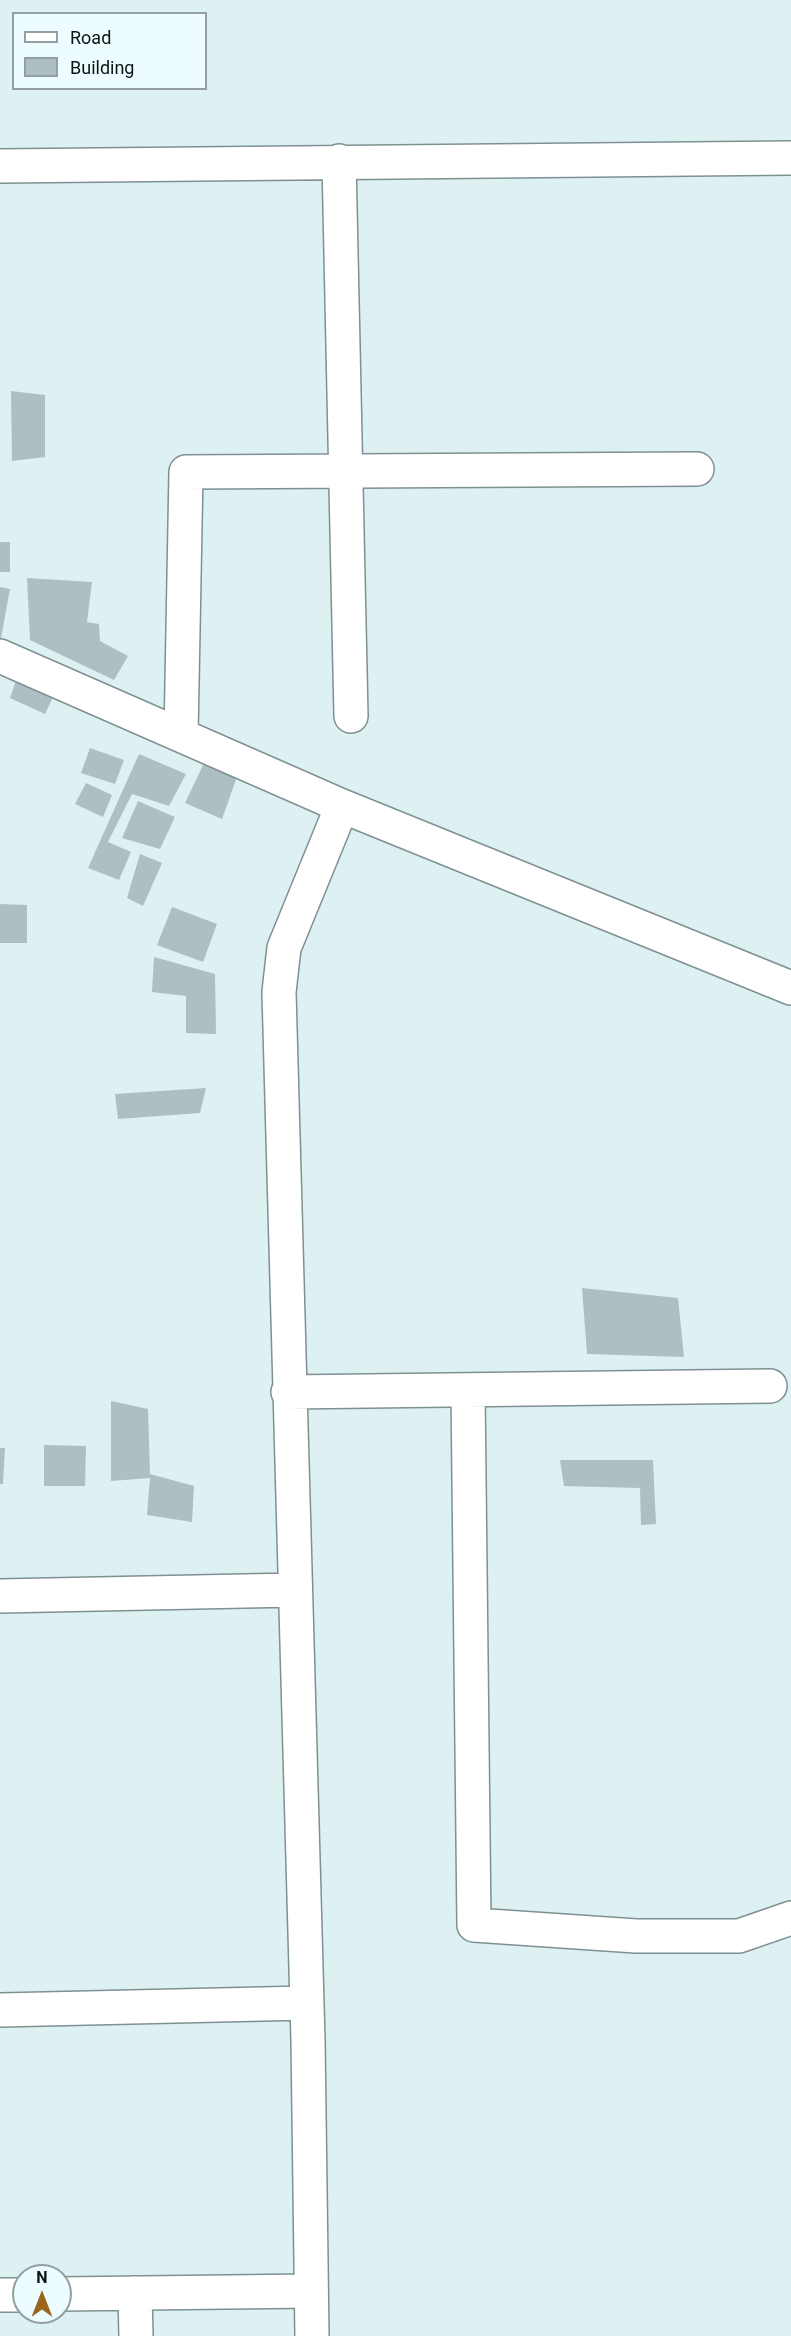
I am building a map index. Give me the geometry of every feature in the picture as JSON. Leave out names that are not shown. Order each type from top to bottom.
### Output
[{"type":"street","points":[[0,166],[791,158]]},
{"type":"street","points":[[339,161],[351,716]]},
{"type":"street","points":[[181,735],[186,472],[345,469],[697,469]]},
{"type":"street","points":[[0,656],[342,806],[791,988]]},
{"type":"street","points":[[312,2336],[306,2003],[279,992],[284,948],[342,806]]},
{"type":"street","points":[[288,1392],[770,1386]]},
{"type":"street","points":[[468,1390],[474,1925],[636,1936],[739,1936],[791,1918]]},
{"type":"street","points":[[0,1596],[294,1590]]},
{"type":"street","points":[[0,2010],[306,2003]]},
{"type":"street","points":[[72,2294],[311,2291]]},
{"type":"street","points":[[135,2293],[136,2336]]},
{"type":"building","points":[[11,391],[45,395],[45,457],[12,461]]},
{"type":"building","points":[[0,542],[10,542],[10,572],[0,572]]},
{"type":"building","points":[[27,578],[92,582],[87,622],[99,624],[100,641],[128,656],[114,680],[30,640]]},
{"type":"building","points":[[0,587],[10,589],[1,638],[0,638]]},
{"type":"building","points":[[17,678],[55,693],[45,714],[10,698]]},
{"type":"building","points":[[90,748],[124,760],[115,784],[81,773]]},
{"type":"building","points":[[139,754],[186,774],[169,806],[132,794],[108,842],[131,852],[119,880],[88,868]]},
{"type":"building","points":[[205,761],[238,774],[222,819],[185,803]]},
{"type":"building","points":[[86,783],[112,795],[103,817],[75,804]]},
{"type":"building","points":[[138,801],[175,817],[160,849],[122,838]]},
{"type":"building","points":[[140,854],[162,863],[143,906],[127,898]]},
{"type":"building","points":[[0,904],[27,905],[27,943],[0,943]]},
{"type":"building","points":[[172,907],[217,924],[203,962],[157,945]]},
{"type":"building","points":[[154,957],[215,974],[216,1034],[186,1033],[186,996],[152,992]]},
{"type":"building","points":[[206,1088],[200,1113],[118,1119],[115,1094]]},
{"type":"building","points":[[582,1288],[678,1298],[684,1357],[587,1354]]},
{"type":"building","points":[[111,1401],[148,1409],[150,1474],[194,1486],[192,1522],[147,1515],[150,1478],[111,1481]]},
{"type":"building","points":[[44,1445],[86,1446],[85,1486],[44,1486]]},
{"type":"building","points":[[0,1448],[5,1448],[3,1484],[0,1484]]},
{"type":"building","points":[[560,1460],[653,1460],[656,1524],[641,1525],[640,1488],[564,1486]]}]
